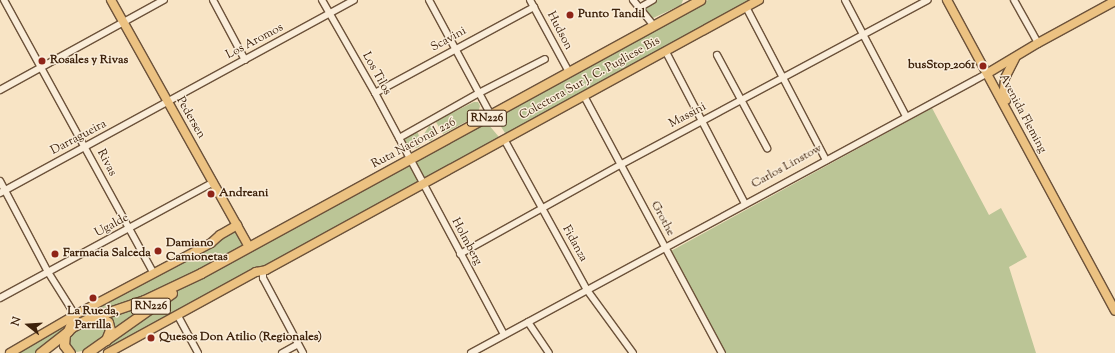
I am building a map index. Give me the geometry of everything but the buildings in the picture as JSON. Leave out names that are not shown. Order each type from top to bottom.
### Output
[{"type":"highway","name":"Ruta Nacional 226","points":[[40,353],[77,324],[144,300],[201,273],[654,26],[690,3],[700,0]]},
{"type":"highway","name":"Ruta Nacional 226","points":[[88,353],[103,346],[158,301],[201,273]]},
{"type":"highway","points":[[70,353],[64,345],[63,339],[76,315],[102,318],[109,324],[110,333],[103,346]]},
{"type":"main road","name":"Pedersen","points":[[111,0],[249,247]]},
{"type":"main road","name":"Colectora Sur J. C. Pugliese Bis","points":[[108,353],[256,272],[262,271],[423,185],[504,139],[759,0]]},
{"type":"main road","points":[[947,0],[988,73]]},
{"type":"main road","name":"Carlos Linstow","points":[[988,73],[1038,43],[1115,1]]},
{"type":"main road","points":[[1006,100],[1004,90],[1005,78],[1011,64],[1017,56]]},
{"type":"main road","name":"Avenida Fleming","points":[[988,73],[995,80],[1115,300]]},
{"type":"main road","name":"Avenida Fleming","points":[[988,73],[990,81],[1115,311]]},
{"type":"main road","points":[[10,353],[76,315],[211,243],[220,235],[237,226]]},
{"type":"street","name":"Rivas","points":[[4,0],[154,274]]},
{"type":"street","points":[[0,90],[164,0]]},
{"type":"street","points":[[213,0],[245,60]]},
{"type":"street","name":"Los Tilos","points":[[322,0],[375,93],[409,159]]},
{"type":"street","name":"Los Aromos","points":[[167,102],[354,0]]},
{"type":"street","points":[[429,0],[492,115]]},
{"type":"street","name":"Hudson","points":[[530,0],[568,72]]},
{"type":"street","points":[[633,0],[654,26]]},
{"type":"street","points":[[639,8],[653,0]]},
{"type":"street","points":[[845,0],[906,116]]},
{"type":"street","name":"Massini","points":[[460,254],[620,165],[928,0]]},
{"type":"street","points":[[1014,0],[1038,43]]},
{"type":"street","name":"Scavini","points":[[375,93],[455,48],[534,7]]},
{"type":"street","points":[[746,7],[826,160]]},
{"type":"street","points":[[666,52],[745,204]]},
{"type":"street","points":[[717,55],[767,148]]},
{"type":"street","points":[[399,138],[479,93],[546,59]]},
{"type":"street","name":"Carlos Linstow","points":[[471,353],[906,116],[988,73]]},
{"type":"street","name":"Grothe","points":[[584,96],[722,353]]},
{"type":"street","name":"Darragueira","points":[[2,191],[86,148],[167,102]]},
{"type":"street","name":"Fidanza","points":[[504,139],[587,290],[633,353]]},
{"type":"street","name":"Holmberg","points":[[409,159],[504,335]]},
{"type":"street","points":[[0,181],[2,191],[48,272],[76,315]]},
{"type":"street","name":"Ugalde","points":[[0,298],[214,182]]},
{"type":"street","points":[[262,271],[263,278],[303,353]]},
{"type":"street","points":[[178,316],[198,353]]},
{"type":"street","points":[[528,322],[549,353]]},
{"type":"street","points":[[282,353],[298,344]]},
{"type":"green space","points":[[654,0],[683,0],[681,5],[651,19],[644,7]]},
{"type":"green space","points":[[708,0],[753,0],[508,134],[505,133],[495,117]]},
{"type":"green space","points":[[474,102],[478,102],[480,106],[478,113],[471,119],[443,134],[436,122],[437,120]]},
{"type":"green space","points":[[932,108],[989,215],[1001,208],[1027,257],[1009,267],[1036,353],[726,353],[671,251]]},
{"type":"green space","points":[[481,124],[488,124],[499,137],[424,180],[415,167],[417,161]]},
{"type":"green space","points":[[429,126],[434,126],[436,130],[436,135],[431,141],[427,140],[424,134]]},
{"type":"green space","points":[[415,132],[418,133],[421,143],[419,147],[409,150],[406,149],[402,140]]},
{"type":"green space","points":[[407,165],[410,166],[418,181],[416,185],[107,350],[106,349],[111,341],[168,297]]},
{"type":"green space","points":[[234,230],[243,244],[241,246],[151,295],[87,314],[86,312]]},
{"type":"green space","points":[[177,287],[113,333],[103,315]]},
{"type":"green space","points":[[96,320],[105,323],[107,336],[87,350],[77,352],[70,350],[67,338],[73,330]]},
{"type":"green space","points":[[68,324],[38,353],[14,353],[59,327]]},
{"type":"place","name":"Punto Tandil","points":[[570,15]]},
{"type":"place","name":"Rosales y Rivas","points":[[42,61]]},
{"type":"place","name":"busStop_2061","points":[[983,66]]},
{"type":"place","name":"Andreani","points":[[211,194]]},
{"type":"place","name":"Damiano Camionetas","points":[[158,251]]},
{"type":"place","name":"Farmacia Salceda","points":[[55,254]]},
{"type":"place","name":"La Rueda, Parrilla","points":[[93,298]]},
{"type":"place","name":"Quesos Don Atilio (Regionales)","points":[[151,338]]}]
